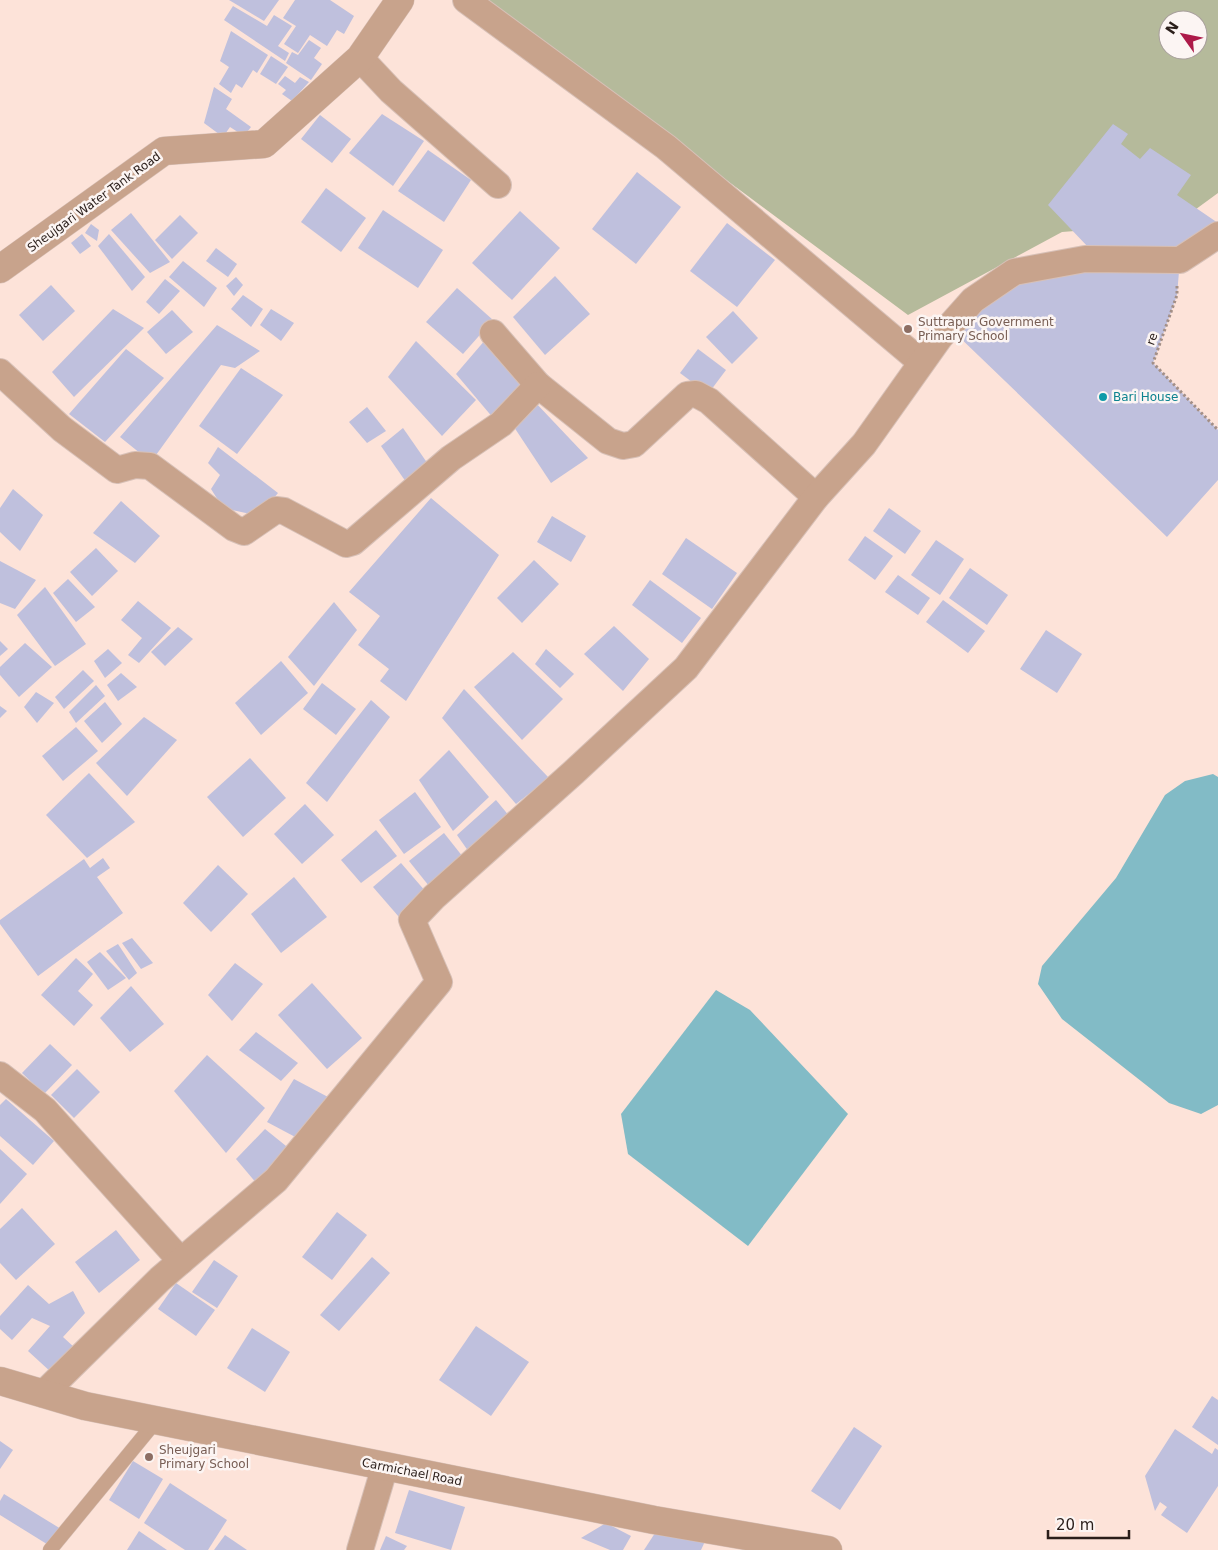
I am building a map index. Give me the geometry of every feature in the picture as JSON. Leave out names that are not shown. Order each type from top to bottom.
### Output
[{"type":"street","name":"Sheujgari Water Tank Road","points":[[0,269],[164,151],[264,144],[360,58],[400,0]]},
{"type":"street","points":[[466,0],[666,147],[921,362]]},
{"type":"street","points":[[360,58],[391,91],[498,185]]},
{"type":"street","points":[[43,1394],[181,1261],[276,1180],[439,982],[412,920],[434,897],[574,772],[686,668],[816,497],[864,444],[940,337],[973,300],[1014,272],[1085,260],[1180,260],[1218,235]]},
{"type":"street","points":[[493,333],[538,385],[608,441],[623,446],[634,444],[687,395],[696,394],[710,401],[816,497]]},
{"type":"street","points":[[0,372],[62,429],[117,470],[135,465],[150,466],[234,528],[244,532],[276,510],[284,511],[346,544],[353,542],[451,458],[501,424],[538,385]]},
{"type":"street","points":[[0,1074],[44,1110],[181,1261]]},
{"type":"street","name":"Carmichael Road","points":[[0,1381],[85,1406],[784,1546],[828,1550]]},
{"type":"street","points":[[360,1550],[385,1466]]},
{"type":"lane","points":[[50,1550],[156,1420]]},
{"type":"path","name":"re","points":[[1180,260],[1177,295],[1153,363],[1218,430]]},
{"type":"green space","points":[[484,0],[1218,0],[1218,193],[1177,223],[1062,232],[908,315]]},
{"type":"water","points":[[1213,774],[1218,777],[1218,1105],[1201,1114],[1169,1103],[1062,1019],[1038,984],[1042,966],[1116,878],[1165,795],[1185,781]]},
{"type":"water","points":[[716,990],[750,1010],[848,1114],[748,1246],[628,1154],[621,1114]]},
{"type":"building","points":[[229,0],[279,0],[264,21]]},
{"type":"building","points":[[295,0],[330,0],[354,16],[344,34],[337,30],[327,46],[310,35],[298,53],[284,44],[296,26],[283,18]]},
{"type":"building","points":[[233,6],[267,26],[274,15],[292,26],[278,46],[289,53],[285,61],[224,20]]},
{"type":"building","points":[[231,31],[268,55],[257,73],[253,70],[242,88],[236,84],[231,93],[219,84],[229,67],[220,61]]},
{"type":"building","points":[[309,40],[321,48],[314,58],[322,64],[311,80],[286,63],[292,52],[298,55]]},
{"type":"building","points":[[271,56],[288,67],[276,84],[260,74]]},
{"type":"building","points":[[285,76],[295,83],[300,77],[309,82],[292,101],[282,94],[286,90],[278,84]]},
{"type":"building","points":[[214,87],[232,99],[226,109],[251,127],[244,136],[230,127],[223,137],[204,123]]},
{"type":"building","points":[[382,114],[424,141],[393,186],[349,153]]},
{"type":"building","points":[[320,115],[351,139],[332,163],[301,139]]},
{"type":"building","points":[[1113,124],[1128,134],[1121,144],[1140,159],[1150,148],[1191,175],[1177,195],[1218,223],[1174,256],[1089,248],[1048,205]]},
{"type":"building","points":[[428,150],[471,180],[444,222],[398,191]]},
{"type":"building","points":[[637,172],[681,207],[636,264],[592,229]]},
{"type":"building","points":[[326,188],[366,218],[341,252],[301,222]]},
{"type":"building","points":[[383,210],[443,250],[418,288],[358,248]]},
{"type":"building","points":[[520,211],[560,248],[512,300],[472,263]]},
{"type":"building","points":[[131,213],[170,262],[150,273],[111,230]]},
{"type":"building","points":[[180,215],[198,233],[172,259],[155,240]]},
{"type":"building","points":[[727,223],[775,260],[737,307],[690,271]]},
{"type":"building","points":[[91,224],[99,230],[97,241],[85,233]]},
{"type":"building","points":[[82,234],[91,246],[80,254],[71,243]]},
{"type":"building","points":[[109,234],[145,277],[132,291],[98,246]]},
{"type":"building","points":[[216,248],[237,264],[228,277],[206,261]]},
{"type":"building","name":"Bari House","points":[[1180,260],[1177,295],[1153,363],[1218,430],[1218,480],[1167,537],[954,332],[989,293],[1068,268]]},
{"type":"building","points":[[183,261],[217,288],[204,307],[169,277]]},
{"type":"building","points":[[555,276],[590,314],[545,355],[513,317]]},
{"type":"building","points":[[236,277],[243,285],[234,296],[226,286]]},
{"type":"building","points":[[165,279],[180,291],[159,314],[146,302]]},
{"type":"building","points":[[51,285],[75,311],[43,341],[19,315]]},
{"type":"building","points":[[457,288],[493,320],[463,354],[426,322]]},
{"type":"building","points":[[243,295],[263,309],[251,327],[231,309]]},
{"type":"building","points":[[113,309],[144,328],[74,397],[52,372]]},
{"type":"building","points":[[271,309],[294,323],[281,341],[260,325]]},
{"type":"building","points":[[172,310],[193,332],[166,354],[147,332]]},
{"type":"building","points":[[733,311],[758,338],[732,364],[706,337]]},
{"type":"building","points":[[217,325],[260,351],[235,368],[221,365],[151,462],[120,437]]},
{"type":"building","points":[[486,339],[527,381],[494,419],[456,374]]},
{"type":"building","points":[[416,341],[476,400],[442,436],[388,377]]},
{"type":"building","points":[[126,349],[164,378],[105,442],[69,414]]},
{"type":"building","points":[[698,349],[726,370],[708,394],[680,373]]},
{"type":"building","points":[[241,368],[283,395],[237,454],[199,426]]},
{"type":"building","points":[[534,401],[588,458],[551,483],[514,427]]},
{"type":"building","points":[[367,407],[386,431],[367,443],[349,422]]},
{"type":"building","points":[[403,428],[428,464],[406,482],[381,446]]},
{"type":"building","points":[[218,447],[278,493],[259,516],[223,508],[211,489],[220,475],[208,463]]},
{"type":"building","points":[[13,489],[43,515],[20,551],[0,532],[0,508]]},
{"type":"building","points":[[431,498],[499,555],[406,701],[380,681],[389,669],[358,645],[380,616],[349,592]]},
{"type":"building","points":[[121,501],[160,536],[135,563],[93,533]]},
{"type":"building","points":[[889,508],[921,531],[905,554],[873,531]]},
{"type":"building","points":[[552,516],[586,536],[571,562],[537,542]]},
{"type":"building","points":[[865,536],[893,556],[875,580],[848,560]]},
{"type":"building","points":[[686,538],[737,573],[712,609],[662,574]]},
{"type":"building","points":[[936,540],[964,559],[940,595],[911,575]]},
{"type":"building","points":[[96,548],[118,571],[92,596],[70,572]]},
{"type":"building","points":[[534,560],[559,584],[522,623],[497,598]]},
{"type":"building","points":[[0,561],[36,580],[15,609],[0,603]]},
{"type":"building","points":[[970,568],[1008,595],[987,625],[949,598]]},
{"type":"building","points":[[898,575],[930,598],[918,615],[885,592]]},
{"type":"building","points":[[68,579],[95,607],[76,622],[53,593]]},
{"type":"building","points":[[650,580],[701,618],[682,643],[632,605]]},
{"type":"building","points":[[45,587],[86,644],[55,666],[17,615]]},
{"type":"building","points":[[943,600],[985,631],[968,653],[926,622]]},
{"type":"building","points":[[138,601],[171,628],[139,663],[128,655],[142,638],[121,620]]},
{"type":"building","points":[[334,602],[357,630],[314,686],[288,657]]},
{"type":"building","points":[[614,626],[649,659],[623,691],[584,654]]},
{"type":"building","points":[[178,627],[193,639],[165,666],[151,652]]},
{"type":"building","points":[[1046,630],[1082,654],[1057,693],[1020,669]]},
{"type":"building","points":[[0,641],[8,649],[0,656]]},
{"type":"building","points":[[25,643],[52,667],[19,697],[0,675],[0,667]]},
{"type":"building","points":[[108,649],[122,663],[105,678],[94,661]]},
{"type":"building","points":[[546,649],[574,674],[560,688],[535,664]]},
{"type":"building","points":[[513,652],[563,699],[522,740],[474,687]]},
{"type":"building","points":[[281,661],[308,693],[261,735],[235,703]]},
{"type":"building","points":[[83,670],[94,681],[64,709],[55,697]]},
{"type":"building","points":[[121,673],[137,687],[118,701],[107,685]]},
{"type":"building","points":[[322,683],[356,709],[336,735],[303,709]]},
{"type":"building","points":[[96,685],[105,696],[76,723],[69,712]]},
{"type":"building","points":[[464,689],[549,778],[516,804],[442,718]]},
{"type":"building","points":[[36,692],[54,703],[37,723],[24,707]]},
{"type":"building","points":[[371,700],[390,717],[327,802],[306,783]]},
{"type":"building","points":[[105,702],[122,724],[102,743],[84,721]]},
{"type":"building","points":[[0,706],[7,711],[0,718]]},
{"type":"building","points":[[144,717],[177,740],[127,796],[96,763]]},
{"type":"building","points":[[76,727],[98,751],[63,781],[42,756]]},
{"type":"building","points":[[449,750],[489,797],[453,831],[419,780]]},
{"type":"building","points":[[250,758],[286,798],[243,837],[207,797]]},
{"type":"building","points":[[89,773],[135,822],[87,858],[46,815]]},
{"type":"building","points":[[415,792],[441,827],[404,854],[379,820]]},
{"type":"building","points":[[496,800],[510,817],[471,855],[457,835]]},
{"type":"building","points":[[305,804],[334,835],[302,864],[274,834]]},
{"type":"building","points":[[376,830],[397,856],[361,883],[341,860]]},
{"type":"building","points":[[444,833],[463,857],[429,886],[409,861]]},
{"type":"building","points":[[103,858],[110,868],[97,877],[123,913],[38,976],[0,924],[0,920],[84,859],[90,868]]},
{"type":"building","points":[[401,863],[426,892],[399,917],[373,887]]},
{"type":"building","points":[[218,865],[248,894],[211,932],[183,903]]},
{"type":"building","points":[[294,877],[327,917],[281,953],[251,914]]},
{"type":"building","points":[[132,938],[153,963],[141,969],[122,943]]},
{"type":"building","points":[[118,944],[137,973],[129,980],[106,951]]},
{"type":"building","points":[[100,952],[126,978],[108,990],[87,962]]},
{"type":"building","points":[[76,958],[93,974],[78,991],[93,1005],[74,1026],[41,995]]},
{"type":"building","points":[[235,963],[263,984],[232,1021],[208,995]]},
{"type":"building","points":[[312,983],[362,1038],[327,1069],[278,1015]]},
{"type":"building","points":[[131,986],[164,1024],[130,1052],[100,1018]]},
{"type":"building","points":[[256,1032],[298,1063],[281,1081],[239,1050]]},
{"type":"building","points":[[50,1044],[72,1065],[44,1094],[22,1073]]},
{"type":"building","points":[[207,1055],[265,1108],[226,1153],[174,1091]]},
{"type":"building","points":[[77,1069],[100,1092],[74,1118],[51,1095]]},
{"type":"building","points":[[294,1079],[328,1097],[299,1139],[267,1122]]},
{"type":"building","points":[[6,1099],[54,1141],[33,1165],[0,1136],[0,1105]]},
{"type":"building","points":[[265,1129],[291,1150],[258,1185],[236,1159]]},
{"type":"building","points":[[0,1149],[27,1174],[0,1204]]},
{"type":"building","points":[[22,1208],[55,1244],[16,1280],[0,1263],[0,1229]]},
{"type":"building","points":[[337,1212],[367,1235],[332,1280],[302,1257]]},
{"type":"building","points":[[116,1230],[140,1260],[99,1293],[75,1262]]},
{"type":"building","points":[[372,1257],[390,1273],[339,1331],[320,1315]]},
{"type":"building","points":[[214,1260],[238,1276],[217,1308],[192,1292]]},
{"type":"building","points":[[176,1283],[215,1310],[196,1336],[158,1309]]},
{"type":"building","points":[[28,1285],[49,1304],[73,1291],[85,1313],[63,1337],[75,1348],[52,1373],[28,1351],[50,1326],[32,1318],[12,1340],[0,1329],[0,1316]]},
{"type":"building","points":[[476,1326],[529,1362],[491,1416],[439,1380]]},
{"type":"building","points":[[252,1328],[290,1352],[265,1392],[227,1368]]},
{"type":"building","points":[[1212,1396],[1218,1400],[1218,1445],[1192,1427]]},
{"type":"building","points":[[854,1427],[882,1446],[840,1510],[811,1491]]},
{"type":"building","points":[[1175,1429],[1212,1454],[1215,1448],[1218,1450],[1218,1486],[1187,1533],[1161,1515],[1167,1507],[1160,1502],[1155,1511],[1145,1476]]},
{"type":"building","points":[[0,1441],[13,1450],[0,1469]]},
{"type":"building","points":[[133,1461],[163,1479],[139,1519],[109,1500]]},
{"type":"building","points":[[170,1483],[227,1520],[208,1550],[185,1550],[144,1523]]},
{"type":"building","points":[[409,1490],[465,1507],[451,1550],[395,1533]]},
{"type":"building","points":[[4,1494],[61,1529],[50,1546],[0,1515],[0,1501]]},
{"type":"building","points":[[606,1523],[631,1536],[623,1550],[610,1550],[581,1538]]},
{"type":"building","points":[[657,1530],[707,1537],[701,1550],[644,1550]]},
{"type":"building","points":[[139,1531],[167,1550],[127,1550]]},
{"type":"building","points":[[225,1535],[247,1550],[214,1550]]},
{"type":"building","points":[[386,1536],[407,1546],[404,1550],[380,1550]]},
{"type":"place","name":"Suttrapur Government Primary School","points":[[908,329]]},
{"type":"place","name":"Bari House","points":[[1103,397]]},
{"type":"place","name":"Sheujgari Primary School","points":[[149,1457]]}]
